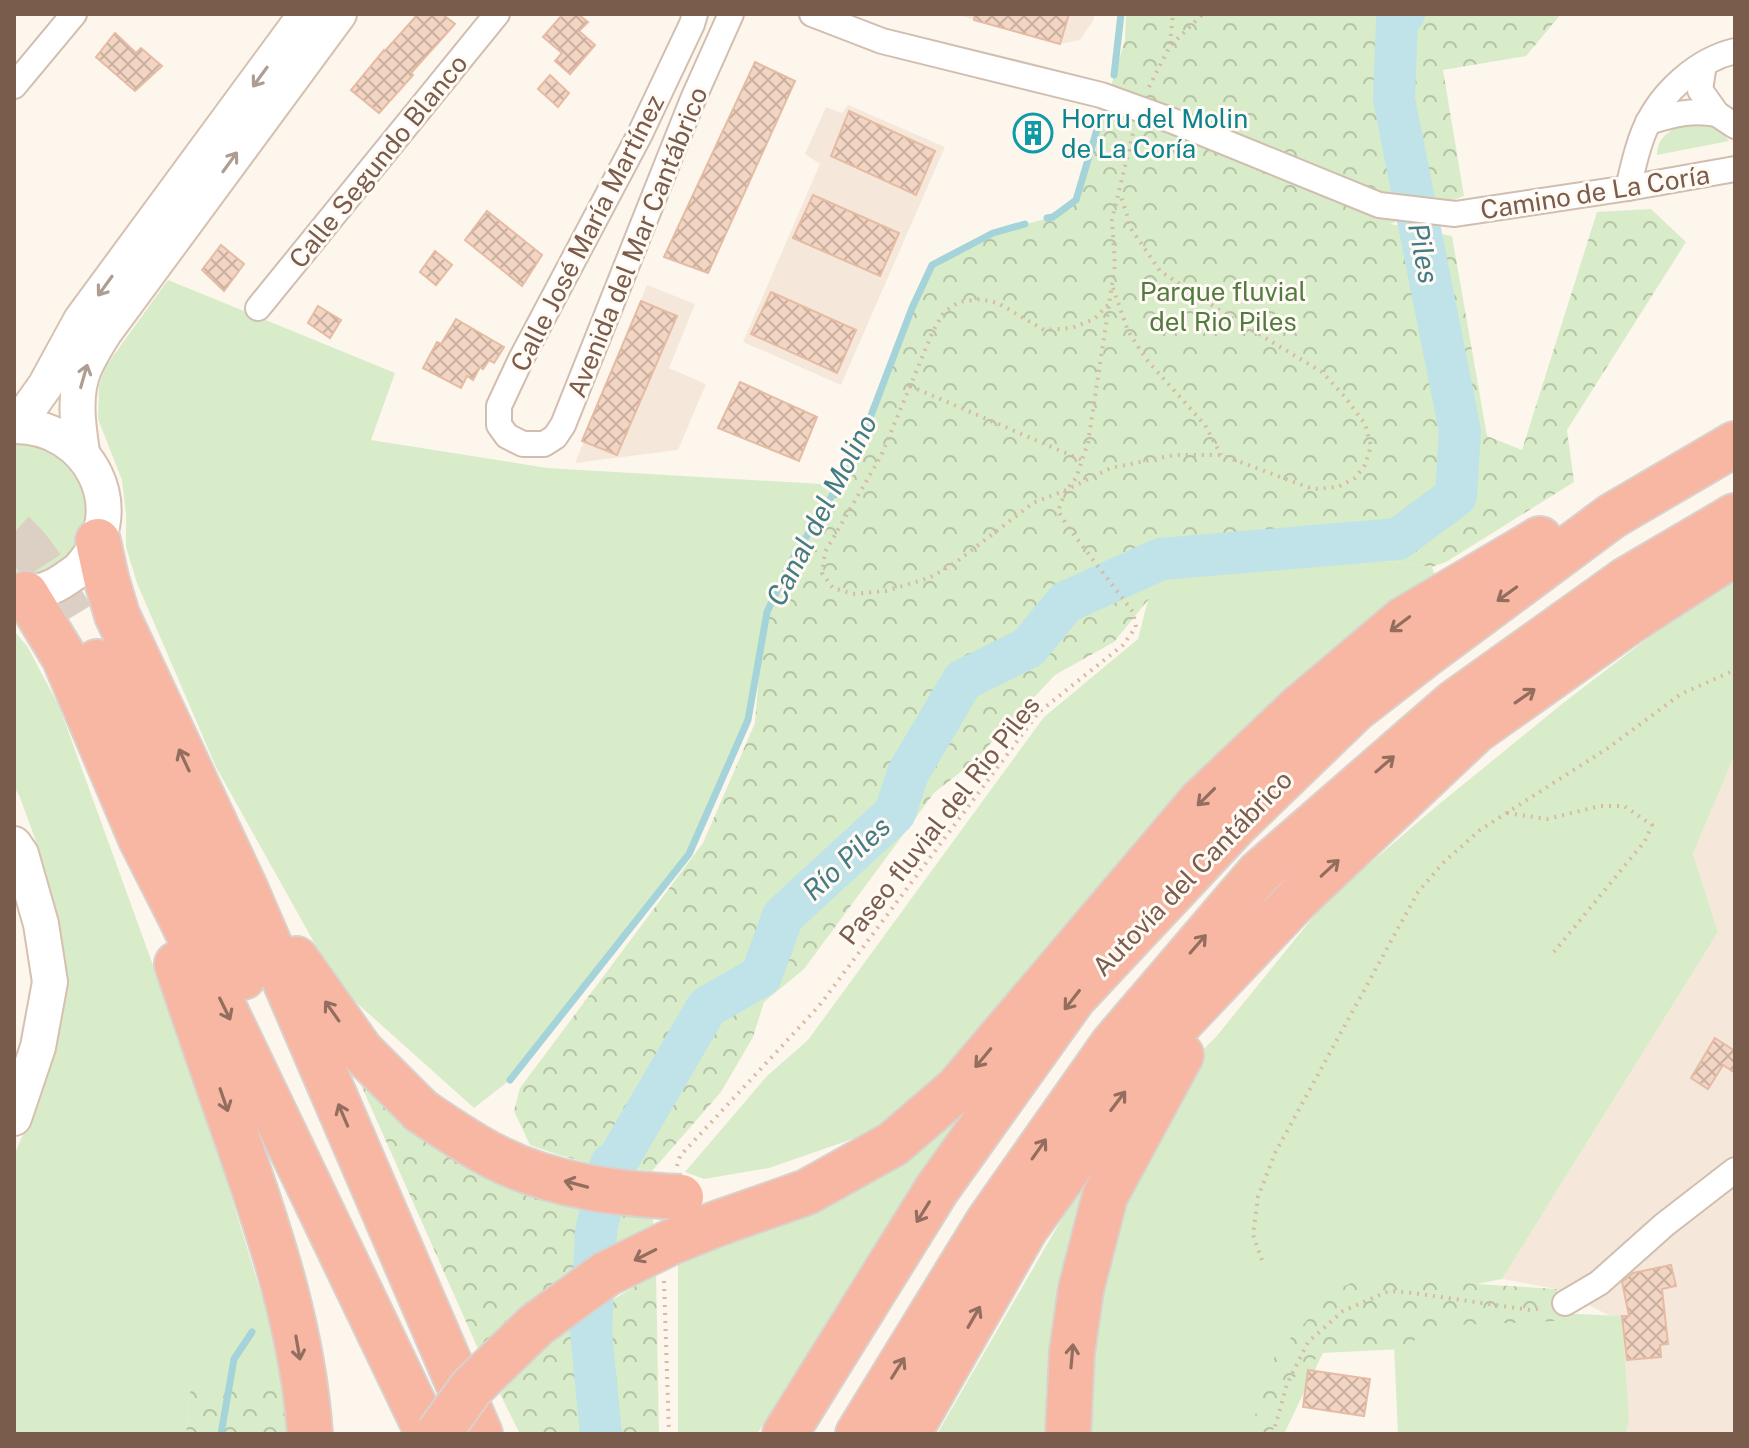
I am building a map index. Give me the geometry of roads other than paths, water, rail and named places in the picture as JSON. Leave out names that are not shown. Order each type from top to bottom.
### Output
[{"type":"highway","points":[[430,1432],[536,1325],[606,1274],[669,1243],[807,1192],[893,1144],[957,1089],[1200,802],[1300,707],[1403,620],[1673,461],[1735,433]]},
{"type":"highway","name":"Autovía del Cantábrico","points":[[785,1434],[937,1189],[1074,997],[1235,825],[1355,709],[1426,654],[1612,516],[1735,444]]},
{"type":"highway","name":"Autovía del Cantábrico","points":[[858,1434],[988,1222],[1113,1044],[1259,873],[1454,703],[1626,580],[1735,516]]},
{"type":"highway","points":[[98,541],[117,615],[245,888],[358,1188],[471,1434]]},
{"type":"highway","points":[[908,1434],[1025,1229],[1169,1034],[1297,899],[1475,731],[1633,619],[1735,553]]},
{"type":"highway","points":[[20,594],[64,657],[141,839],[430,1432]]},
{"type":"highway","points":[[72,617],[480,1434]]},
{"type":"highway","points":[[141,839],[161,920],[265,1218],[293,1318],[308,1403],[310,1434]]},
{"type":"highway","points":[[245,888],[361,1051],[421,1111],[496,1158],[529,1171],[597,1190],[639,1195],[678,1184],[745,1194],[792,1182],[893,1144]]},
{"type":"highway","points":[[1068,1434],[1072,1352],[1081,1289],[1105,1196],[1196,1029],[1297,899]]},
{"type":"highway","points":[[358,1188],[430,1432]]},
{"type":"highway","points":[[358,1188],[502,1434]]},
{"type":"main road","points":[[15,426],[45,386],[81,320],[306,14]]},
{"type":"main road","points":[[82,452],[77,423],[78,396],[83,370],[104,333],[339,14]]},
{"type":"main road","points":[[15,426],[42,428],[66,439],[82,452],[97,476],[103,497],[103,519],[98,541],[81,567],[56,586],[20,594]]},
{"type":"main road","points":[[14,844],[21,854],[41,924],[50,982],[38,1047],[14,1118]]},
{"type":"street","name":"Calle Segundo Blanco","points":[[258,308],[497,14]]},
{"type":"street","name":"Calle José María Martínez","points":[[523,444],[507,436],[499,425],[499,406],[639,136],[695,14]]},
{"type":"street","name":"Avenida del Mar Cantábrico","points":[[523,444],[544,444],[555,437],[563,425],[682,126],[731,14]]},
{"type":"street","name":"Camino de La Coría","points":[[812,14],[882,41],[1101,95],[1379,205],[1455,214],[1735,169]]},
{"type":"street","points":[[14,86],[61,19]]},
{"type":"street","points":[[1628,188],[1648,122],[1673,87],[1704,64],[1723,53],[1735,51]]},
{"type":"street","points":[[1704,64],[1700,90],[1726,120]]},
{"type":"street","points":[[1648,122],[1700,110],[1726,120]]},
{"type":"street","points":[[1565,1303],[1599,1283],[1664,1225],[1735,1170]]},
{"type":"waterway","name":"Canal del Molino","points":[[1114,75],[1121,14]]},
{"type":"waterway","name":"Río Piles","points":[[601,1434],[591,1332],[596,1231],[611,1164],[618,1160],[707,1007],[761,976],[783,916],[895,813],[908,773],[963,680],[1028,648],[1066,602],[1161,559],[1398,539],[1456,496],[1460,431],[1394,99],[1397,20],[1404,14]]},
{"type":"waterway","name":"Canal del Molino","points":[[1047,218],[1076,200],[1101,116]]},
{"type":"waterway","name":"Canal del Molino","points":[[510,1080],[689,854],[748,720],[767,612],[792,560],[854,460],[912,308],[932,265],[993,233],[1025,224]]},
{"type":"waterway","name":"Canal del Molino","points":[[221,1434],[234,1359],[252,1332]]},
{"type":"tunnel","points":[[14,533],[39,562],[72,617]]},
{"type":"place","name":"Horru del Molin de La Coría","points":[[1033,133]]},
{"type":"water label","name":"Piles","points":[[1424,253]]},
{"type":"park label","name":"Parque fluvial del Rio Piles","points":[[1223,306]]}]
